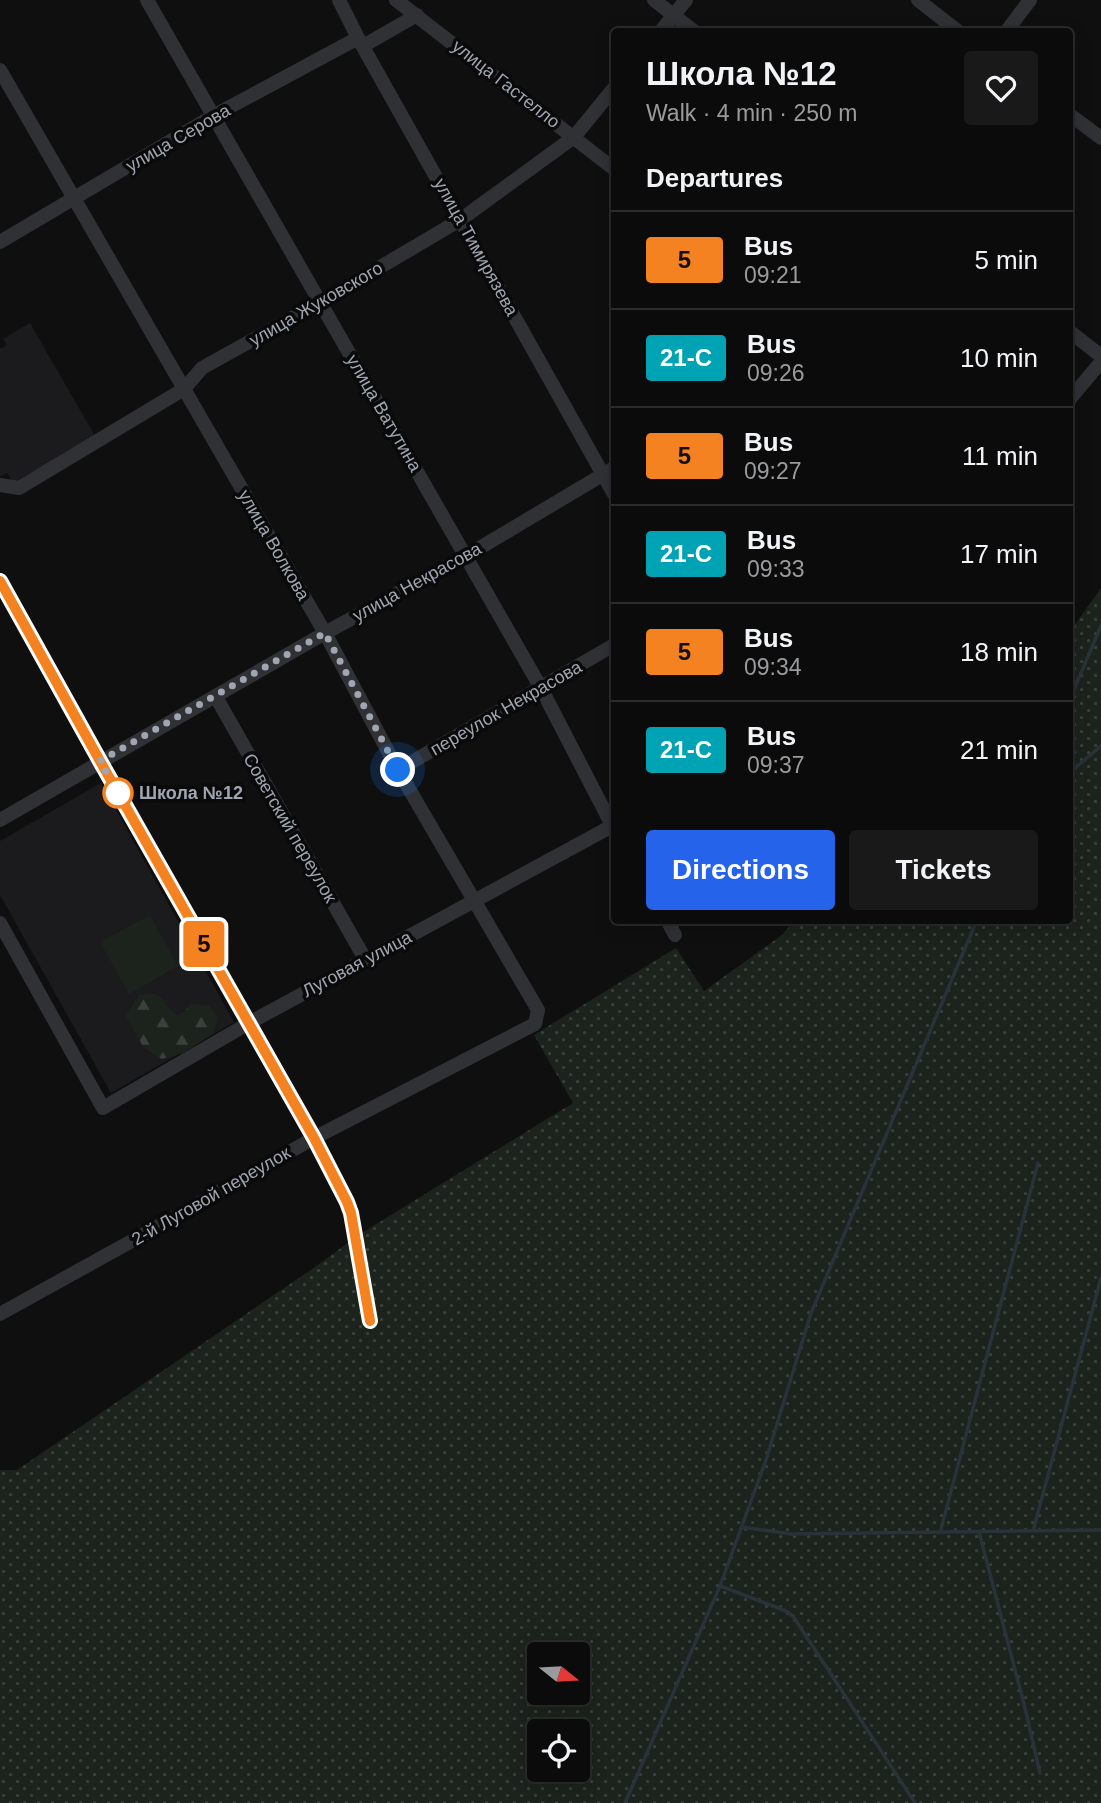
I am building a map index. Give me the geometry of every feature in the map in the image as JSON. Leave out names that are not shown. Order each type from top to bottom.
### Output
[{"type":"street","name":"улица Ватутина","points":[[148,0],[541,688],[611,821]]},
{"type":"street","name":"улица Тимирязева","points":[[339,0],[460,220],[608,471]]},
{"type":"street","name":"улица Гастелло","points":[[396,0],[611,167]]},
{"type":"street","points":[[654,0],[690,28]]},
{"type":"street","points":[[663,28],[686,0]]},
{"type":"street","points":[[918,0],[955,28]]},
{"type":"street","points":[[1009,28],[1030,0]]},
{"type":"street","name":"улица Серова","points":[[0,242],[213,116],[417,15]]},
{"type":"street","name":"улица Волкова","points":[[0,70],[325,633],[398,770],[538,1010],[535,1024]]},
{"type":"street","name":"улица Жуковского","points":[[0,485],[19,488],[184,389],[202,368],[460,220],[574,137],[611,92]]},
{"type":"street","points":[[1073,117],[1101,138]]},
{"type":"street","points":[[1073,334],[1101,359],[1073,395]]},
{"type":"street","name":"улица Некрасова","points":[[0,820],[325,633],[466,556],[608,471]]},
{"type":"street","points":[[0,582],[314,1138],[347,1202],[370,1321]]},
{"type":"street","name":"переулок Некрасова","points":[[398,770],[611,647]]},
{"type":"street","name":"Советский переулок","points":[[216,696],[365,959]]},
{"type":"street","name":"Луговая улица","points":[[0,923],[103,1108],[365,959],[611,829]]},
{"type":"street","points":[[669,924],[676,935]]},
{"type":"street","name":"2-й Луговой переулок","points":[[0,1314],[314,1138],[535,1024]]},
{"type":"shaded area","points":[[30,323],[95,436],[13,483],[7,473],[0,477],[0,349],[7,345],[3,339]]},
{"type":"shaded area","points":[[101,783],[234,1022],[111,1093],[0,895],[0,841]]},
{"type":"green space","points":[[1101,588],[1101,1803],[0,1803],[0,1470],[17,1470],[357,1236],[573,1103],[534,1035],[676,948],[704,991],[782,935],[791,924],[1073,924],[1073,627]]},
{"type":"green space","points":[[150,915],[178,966],[129,994],[100,942]]},
{"type":"green space","points":[[154,994],[162,998],[166,1006],[177,1015],[191,1004],[209,1006],[218,1018],[213,1034],[183,1053],[162,1059],[144,1048],[126,1016],[139,995]]},
{"type":"waterway","points":[[1073,692],[1101,626]]},
{"type":"waterway","points":[[1073,770],[1101,746]]},
{"type":"waterway","points":[[625,1803],[720,1586],[766,1460],[811,1313],[975,924]]},
{"type":"waterway","points":[[940,1533],[1038,1163]]},
{"type":"waterway","points":[[1033,1531],[1101,1278]]},
{"type":"waterway","points":[[742,1527],[791,1534],[1101,1530]]},
{"type":"waterway","points":[[979,1532],[1040,1773]]},
{"type":"waterway","points":[[720,1586],[793,1616],[915,1803]]},
{"type":"bus line","name":"5","points":[[0,581],[314,1138],[347,1202],[370,1321]]},
{"type":"place","name":"Школа №12","points":[[118,793]]},
{"type":"route","points":[[118,793],[100,761],[325,633],[398,770]]}]
